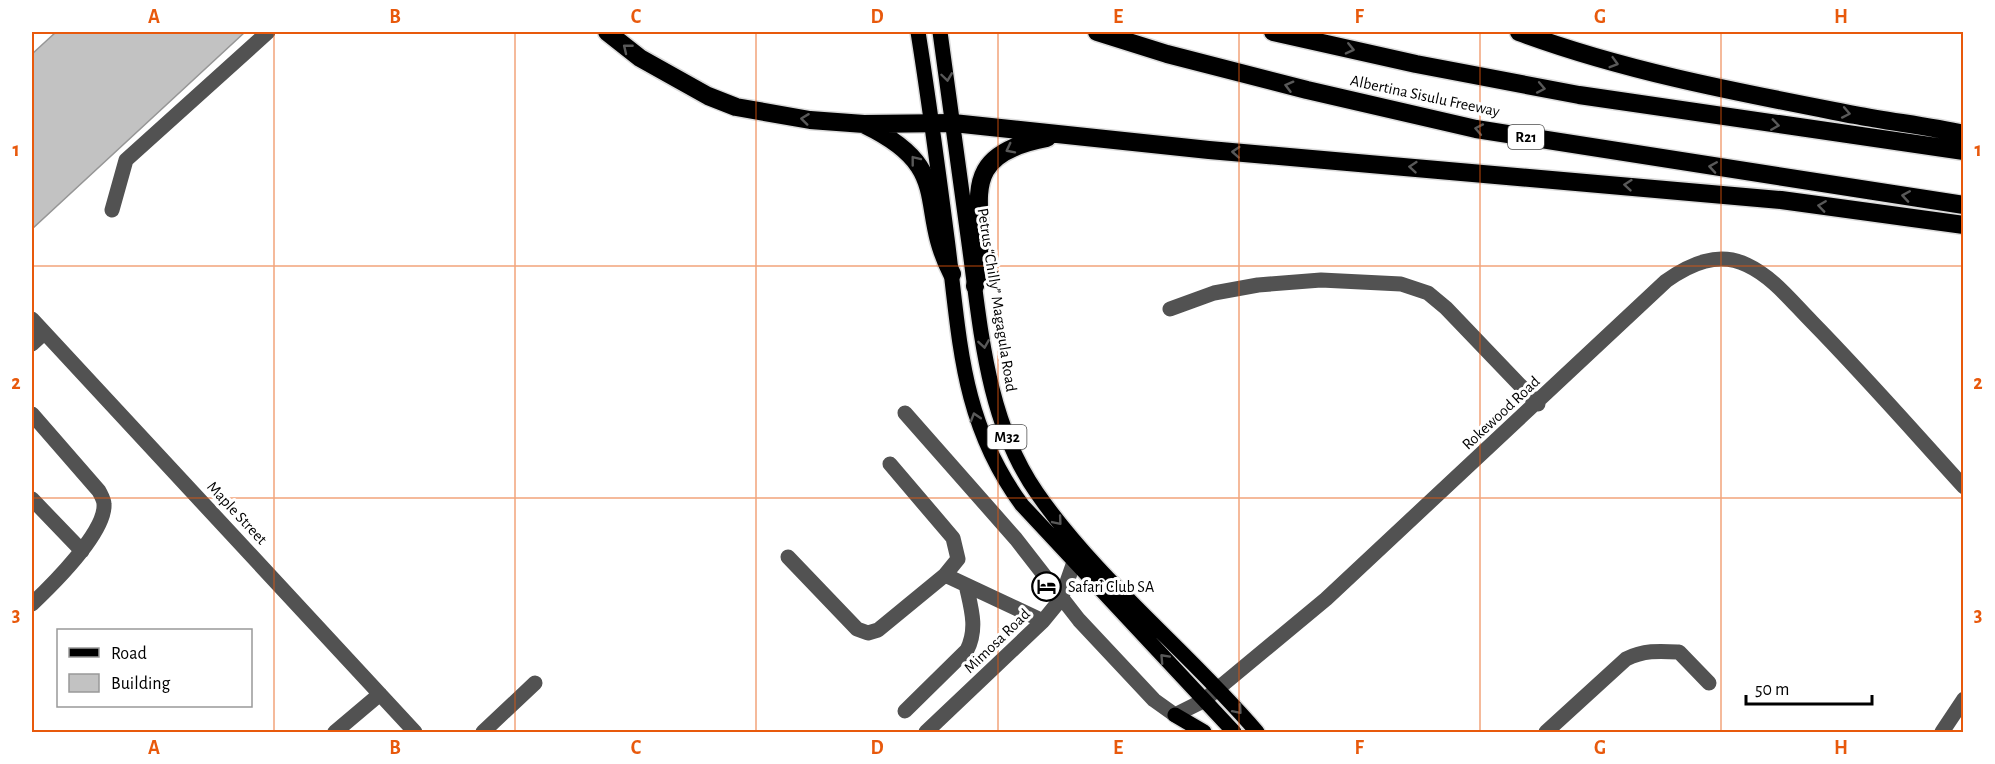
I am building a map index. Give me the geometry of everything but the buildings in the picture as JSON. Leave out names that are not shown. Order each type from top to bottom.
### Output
[{"type":"highway","points":[[607,32],[640,58],[675,80],[736,107],[810,120],[864,124],[953,123],[1209,150],[1718,193],[1964,225]]},
{"type":"highway","name":"Albertina Sisulu Freeway","points":[[1097,32],[1167,54],[1306,90],[1476,129],[1964,205]]},
{"type":"highway","name":"Albertina Sisulu Freeway","points":[[1273,32],[1416,64],[1579,96],[1964,151]]},
{"type":"highway","points":[[1519,32],[1589,56],[1657,73],[1764,97],[1964,134]]},
{"type":"highway","points":[[864,124],[899,143],[920,166],[933,202],[944,258],[952,274]]},
{"type":"highway","points":[[975,286],[980,256],[978,195],[985,172],[996,157],[1010,148],[1066,135]]},
{"type":"main road","name":"M32","points":[[918,32],[932,122],[963,367],[982,438],[994,464],[1017,498],[1234,732]]},
{"type":"main road","name":"Petrus “Chilly” Magagula Road","points":[[940,32],[988,370],[1006,436],[1035,492],[1096,564],[1219,688],[1257,732]]},
{"type":"main road","points":[[1175,716],[1204,732]]},
{"type":"street","points":[[112,210],[126,160],[268,32]]},
{"type":"street","name":"Rokewood Road","points":[[1175,716],[1203,701],[1326,599],[1538,404],[1666,281],[1695,263],[1729,260],[1746,264],[1765,276],[1782,291],[1964,487]]},
{"type":"street","points":[[1170,309],[1214,293],[1258,285],[1321,280],[1410,286],[1428,293],[1446,308],[1538,404]]},
{"type":"street","name":"Maple Street","points":[[32,319],[415,732]]},
{"type":"street","points":[[32,344],[44,333]]},
{"type":"street","points":[[905,413],[1016,539],[1061,599],[1154,700],[1175,716]]},
{"type":"street","points":[[32,414],[99,491],[104,504],[101,517],[82,551],[32,604]]},
{"type":"street","points":[[788,556],[857,629],[868,633],[878,630],[945,575],[958,559],[953,538],[890,464]]},
{"type":"street","points":[[32,499],[82,551]]},
{"type":"street","name":"Mimosa Road","points":[[926,732],[1043,621],[1061,599],[1074,562]]},
{"type":"street","points":[[945,575],[1043,621]]},
{"type":"street","points":[[905,711],[967,650],[973,638],[974,622],[966,585]]},
{"type":"street","points":[[1546,732],[1626,659],[1637,653],[1654,650],[1678,652],[1709,682]]},
{"type":"street","points":[[483,732],[535,683]]},
{"type":"street","points":[[335,732],[380,694]]},
{"type":"street","points":[[1942,732],[1964,699]]},
{"type":"place","name":"Safari Club SA","points":[[1047,587]]}]
